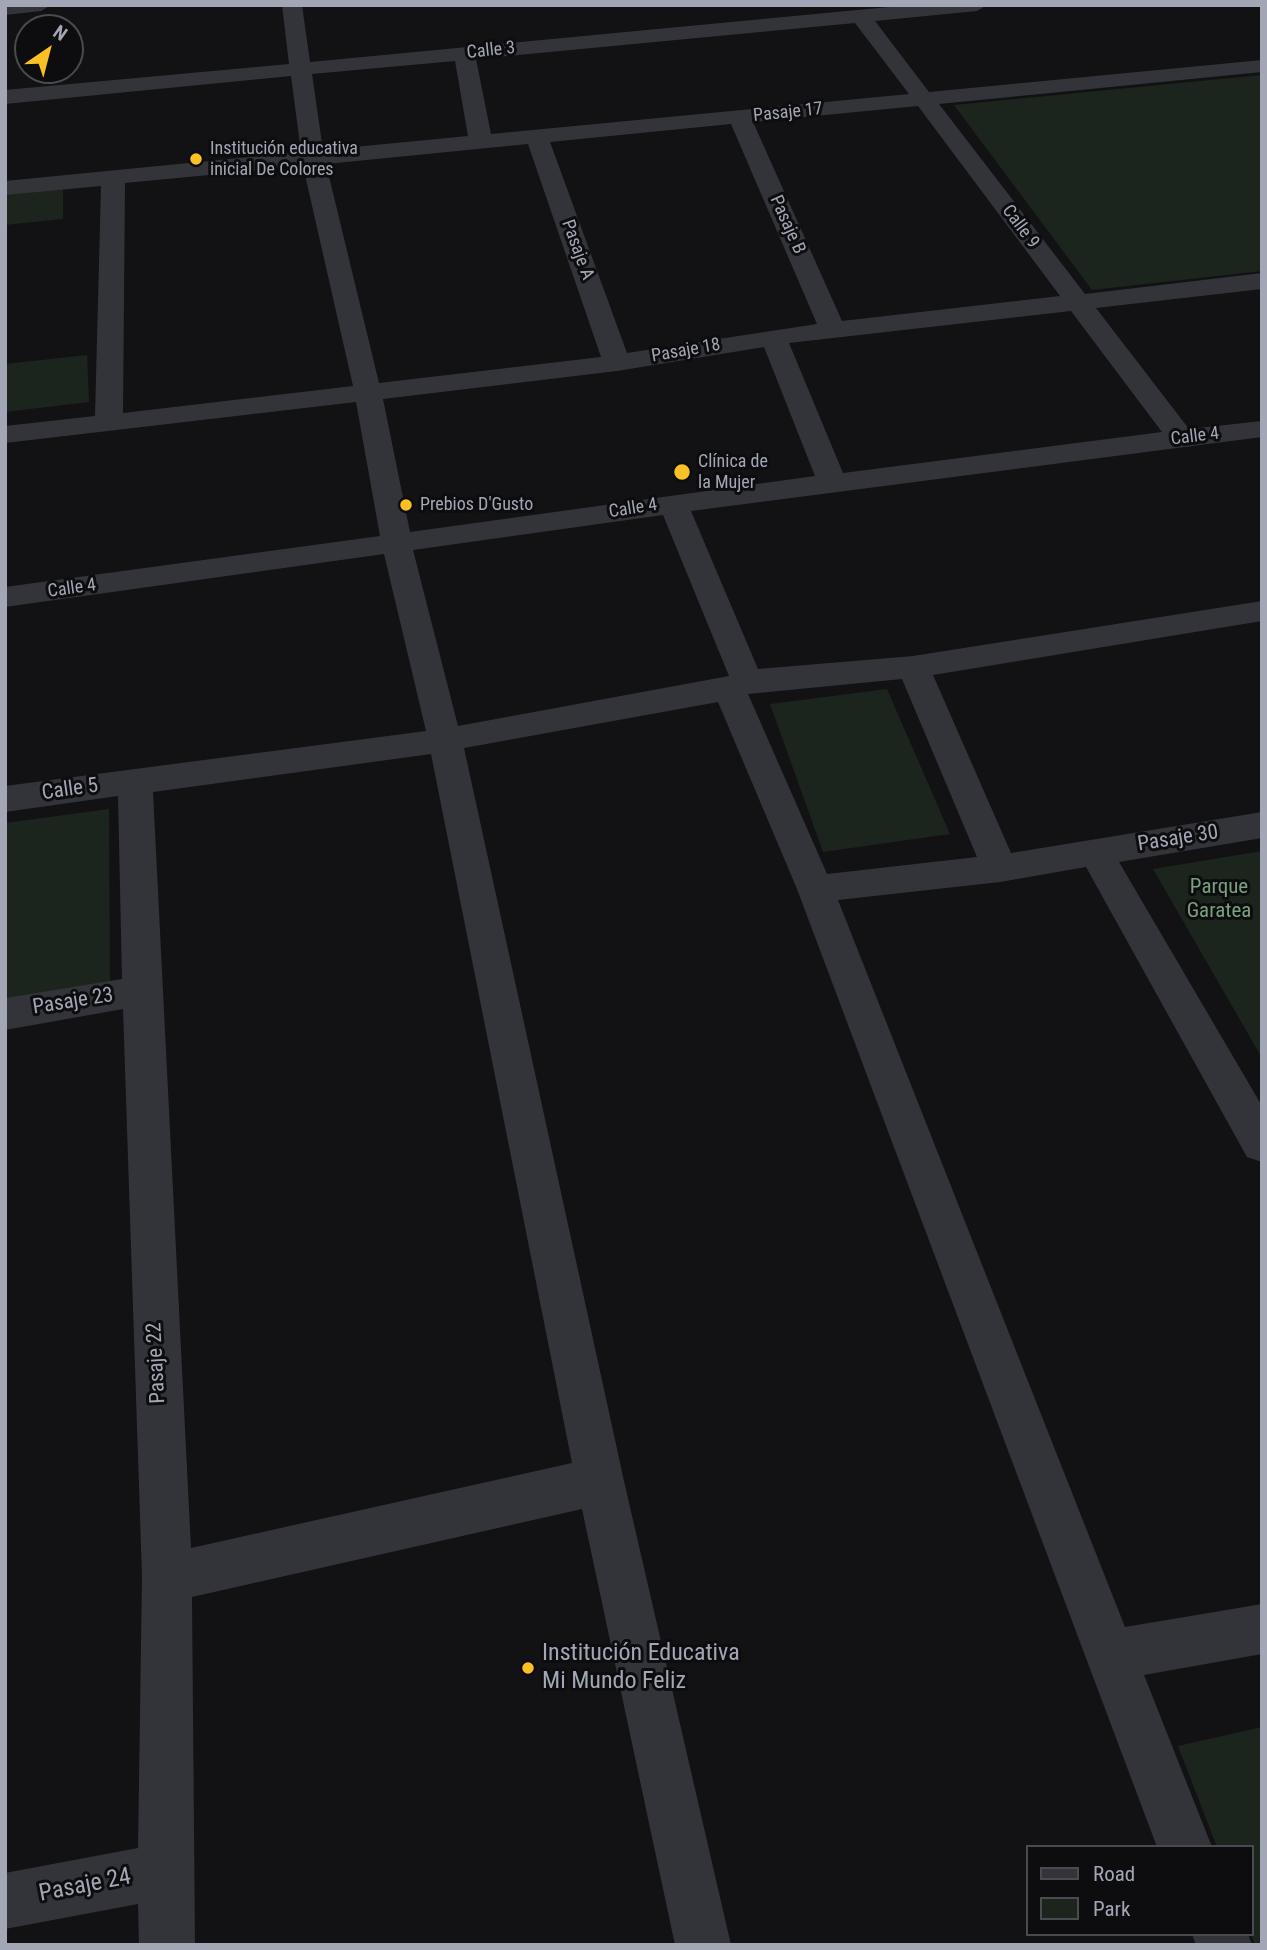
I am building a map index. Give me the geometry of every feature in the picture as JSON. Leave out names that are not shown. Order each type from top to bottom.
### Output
[{"type":"street","points":[[5,9],[41,5]]},
{"type":"street","points":[[292,5],[313,158],[368,393],[397,545],[445,740],[600,1480],[703,1945]]},
{"type":"street","name":"Calle 3","points":[[5,97],[977,5]]},
{"type":"street","name":"Calle 9","points":[[860,15],[1181,438]]},
{"type":"street","points":[[464,54],[481,143]]},
{"type":"street","name":"Pasaje 17","points":[[5,188],[1262,66]]},
{"type":"street","name":"Pasaje B","points":[[740,118],[834,332]]},
{"type":"street","name":"Pasaje A","points":[[537,138],[617,363]]},
{"type":"street","points":[[109,423],[113,179]]},
{"type":"street","name":"Pasaje 18","points":[[5,435],[617,363],[773,337],[1262,281]]},
{"type":"street","points":[[773,337],[832,482]]},
{"type":"street","name":"Calle 4","points":[[5,597],[397,545],[673,503],[1262,429]]},
{"type":"street","points":[[673,503],[815,890],[1184,1845]]},
{"type":"street","name":"Calle 5","points":[[5,799],[445,740],[738,685],[914,667],[1262,611]]},
{"type":"street","points":[[914,667],[1000,868]]},
{"type":"street","name":"Pasaje 22","points":[[135,781],[140,991],[167,1578],[164,1871],[167,1945]]},
{"type":"street","name":"Pasaje 30","points":[[815,890],[1000,868],[1262,825]]},
{"type":"street","points":[[1095,852],[1262,1144]]},
{"type":"street","name":"Pasaje 23","points":[[5,1014],[140,991]]},
{"type":"street","points":[[167,1578],[600,1480]]},
{"type":"street","points":[[1110,1655],[1262,1629]]},
{"type":"street","name":"Pasaje 24","points":[[5,1900],[164,1871]]},
{"type":"green space","points":[[1262,75],[1262,271],[1092,290],[954,105]]},
{"type":"green space","points":[[63,188],[63,219],[5,225],[5,193]]},
{"type":"green space","points":[[87,355],[89,402],[5,412],[5,364]]},
{"type":"green space","points":[[887,689],[950,834],[823,852],[770,704]]},
{"type":"green space","points":[[109,809],[110,982],[5,998],[5,823]]},
{"type":"green space","name":"Parque Garatea","points":[[1262,851],[1262,1058],[1153,869]]},
{"type":"green space","points":[[1262,1727],[1262,1945],[1255,1945],[1252,1936],[1253,1845],[1216,1845],[1178,1746]]},
{"type":"place","name":"Institución educativa inicial De Colores","points":[[196,159]]},
{"type":"place","name":"Clínica de la Mujer","points":[[682,472]]},
{"type":"place","name":"Prebios D'Gusto","points":[[406,505]]},
{"type":"place","name":"Institución Educativa Mi Mundo Feliz","points":[[528,1668]]}]
